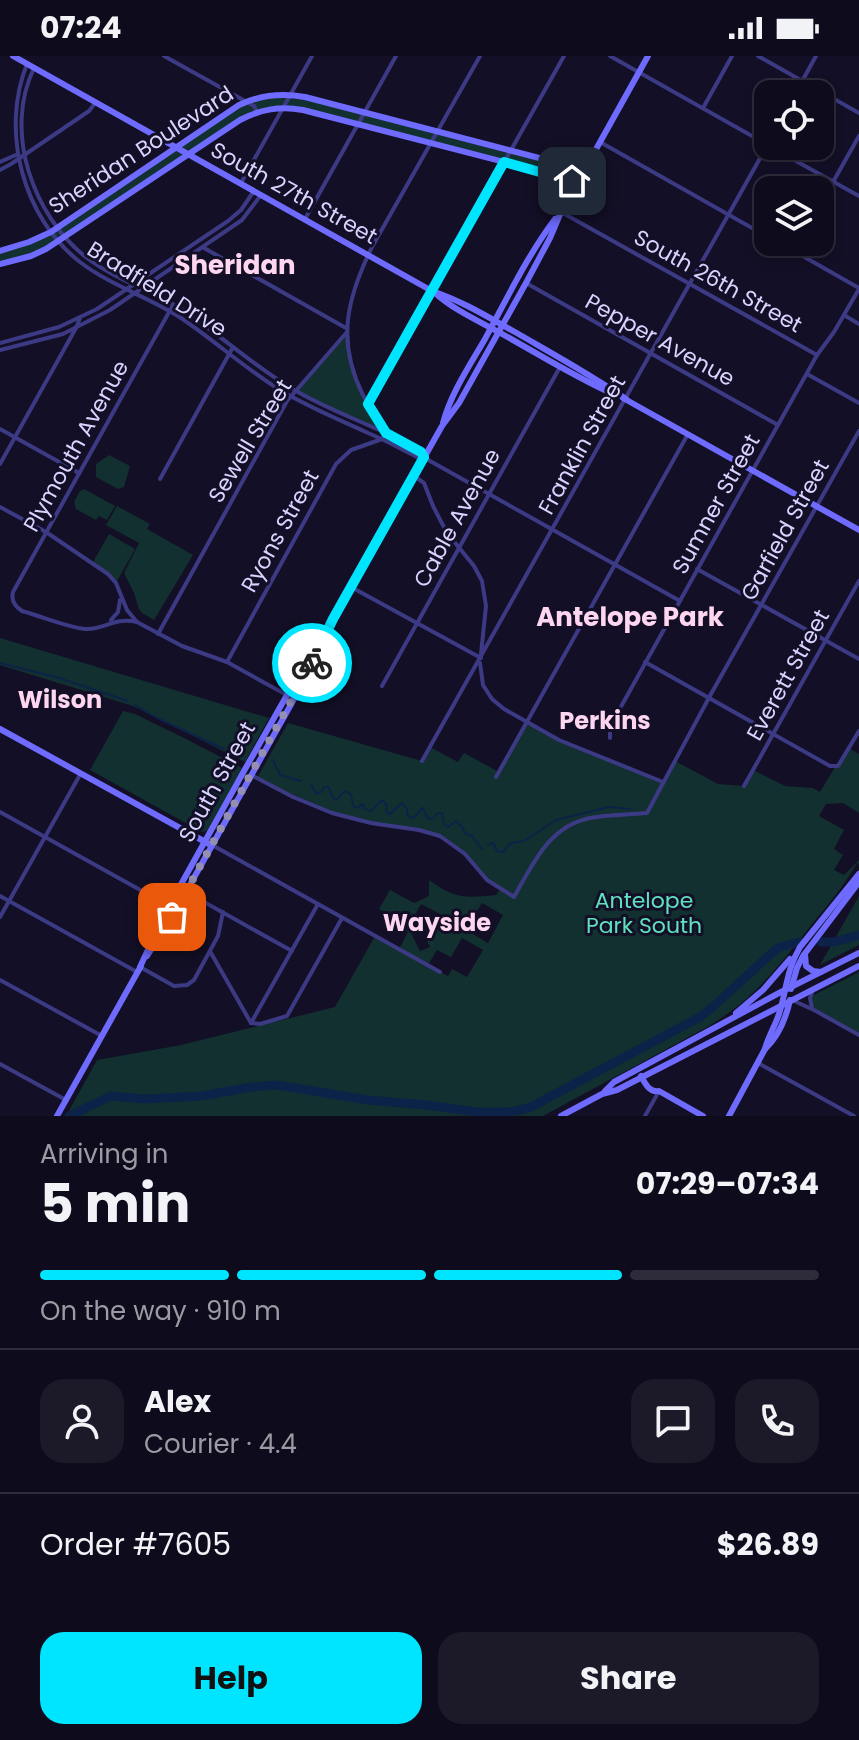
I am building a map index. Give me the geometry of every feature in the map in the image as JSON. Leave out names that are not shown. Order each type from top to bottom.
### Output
[{"type":"main road","name":"South 27th Street","points":[[13,56],[432,291],[449,304],[588,374],[626,399]]},
{"type":"main road","name":"South Street","points":[[57,1116],[139,970],[164,932],[209,843],[424,457],[452,415],[536,248],[561,212],[648,56]]},
{"type":"main road","name":"Sheridan Boulevard","points":[[0,251],[54,230],[246,102],[264,97],[291,94],[584,171]]},
{"type":"main road","name":"Sheridan Boulevard","points":[[0,264],[31,256],[62,240],[240,120],[257,112],[283,108],[358,124],[577,183]]},
{"type":"main road","name":"South Street","points":[[496,327],[526,283],[561,212]]},
{"type":"main road","name":"South 27th Street","points":[[496,327],[560,367],[626,399],[859,530]]},
{"type":"main road","name":"South Street","points":[[139,970],[169,906],[251,775],[290,697]]},
{"type":"main road","points":[[0,729],[209,843]]},
{"type":"main road","points":[[729,1116],[765,1049],[803,950],[859,874]]},
{"type":"main road","points":[[712,1030],[756,996],[803,950],[859,882]]},
{"type":"main road","points":[[803,950],[809,968],[815,972],[824,971]]},
{"type":"main road","points":[[602,1094],[614,1082],[859,953]]},
{"type":"main road","points":[[561,1116],[859,966]]},
{"type":"main road","points":[[765,1049],[781,1027],[790,1000],[788,989]]},
{"type":"main road","points":[[640,1068],[650,1089],[703,1116]]},
{"type":"street","points":[[164,56],[254,106],[257,112]]},
{"type":"street","points":[[241,184],[312,56]]},
{"type":"street","points":[[305,219],[396,56]]},
{"type":"street","points":[[382,439],[386,433],[368,404],[353,369],[348,345],[353,291],[368,255],[480,56]]},
{"type":"street","points":[[368,404],[564,56]]},
{"type":"street","points":[[610,56],[754,137]]},
{"type":"street","points":[[703,108],[732,56]]},
{"type":"street","points":[[758,56],[801,80]]},
{"type":"street","points":[[804,80],[816,56]]},
{"type":"street","name":"Bradfield Drive","points":[[30,66],[23,113],[25,154],[34,187],[54,230]]},
{"type":"street","name":"Bradfield Drive","points":[[30,66],[17,94],[18,157],[29,195],[62,240],[88,267],[170,311],[291,396],[417,457],[424,457]]},
{"type":"street","points":[[834,99],[859,113]]},
{"type":"street","points":[[0,162],[25,154],[89,111],[96,102]]},
{"type":"street","points":[[834,180],[859,136]]},
{"type":"street","points":[[600,142],[754,229]]},
{"type":"street","points":[[0,170],[18,157]]},
{"type":"street","name":"Franklin Street","points":[[422,761],[759,160]]},
{"type":"street","points":[[794,160],[822,176]]},
{"type":"street","points":[[834,183],[859,196]]},
{"type":"street","points":[[0,343],[38,334],[109,303],[235,215],[257,193]]},
{"type":"street","points":[[0,350],[46,339],[110,310],[242,220],[257,193]]},
{"type":"street","name":"South 26th Street","points":[[561,212],[817,355]]},
{"type":"street","name":"Bradfield Drive","points":[[62,240],[95,264],[173,305],[295,391],[386,433],[421,452],[424,457]]},
{"type":"street","points":[[196,243],[348,330]]},
{"type":"street","points":[[803,256],[859,288]]},
{"type":"street","name":"Pepper Avenue","points":[[526,283],[778,425]]},
{"type":"street","name":"Sumner Street","points":[[610,738],[613,721],[645,662],[817,355],[859,288]]},
{"type":"street","name":"Plymouth Avenue","points":[[108,623],[99,628],[81,628],[22,611],[14,604],[13,592],[173,305]]},
{"type":"street","points":[[844,315],[859,324]]},
{"type":"street","points":[[0,464],[80,318]]},
{"type":"street","name":"Sewell Street","points":[[158,634],[291,396],[348,330]]},
{"type":"street","points":[[160,479],[233,347]]},
{"type":"street","name":"Cable Avenue","points":[[382,686],[560,367]]},
{"type":"street","points":[[807,374],[859,403]]},
{"type":"street","points":[[0,429],[79,473]]},
{"type":"street","name":"Garfield Street","points":[[251,775],[332,813],[440,836],[461,850],[489,882],[514,897],[539,853],[567,827],[591,818],[647,813],[859,431]]},
{"type":"street","points":[[496,777],[688,434]]},
{"type":"street","name":"Ryons Street","points":[[227,662],[336,464],[351,450],[382,439]]},
{"type":"street","points":[[424,457],[680,601]]},
{"type":"street","points":[[414,476],[424,483],[440,520],[478,572],[485,589],[479,669],[488,693],[504,709],[559,740],[663,782]]},
{"type":"street","points":[[0,507],[46,532],[108,574],[137,622],[186,648],[227,662],[290,697]]},
{"type":"street","points":[[697,569],[859,659]]},
{"type":"street","name":"Everett Street","points":[[744,786],[859,581]]},
{"type":"street","points":[[351,587],[481,658]]},
{"type":"street","points":[[108,623],[118,612],[120,593]]},
{"type":"street","points":[[108,623],[121,620],[137,622]]},
{"type":"street","points":[[645,662],[835,767],[859,731]]},
{"type":"street","points":[[0,917],[81,773]]},
{"type":"street","points":[[0,812],[169,906]]},
{"type":"street","points":[[209,843],[440,972]]},
{"type":"street","points":[[186,892],[292,951]]},
{"type":"street","points":[[0,896],[139,970],[183,987],[191,983],[210,952],[220,933],[223,912]]},
{"type":"street","points":[[251,1023],[318,904]]},
{"type":"street","points":[[251,1023],[260,1024],[289,1013],[342,918]]},
{"type":"street","points":[[210,952],[251,1023]]},
{"type":"street","points":[[0,980],[102,1036]]},
{"type":"street","points":[[814,1010],[810,998],[815,988]]},
{"type":"street","points":[[790,1000],[859,1035]]},
{"type":"street","points":[[758,1063],[854,1116]]},
{"type":"street","points":[[0,1064],[66,1100]]},
{"type":"street","points":[[645,1116],[659,1091]]},
{"type":"green space","points":[[291,94],[584,171],[577,183],[303,110],[257,112],[46,249],[0,264],[0,251],[51,232],[246,102]]},
{"type":"green space","points":[[346,334],[357,381],[386,433],[295,391]]},
{"type":"green space","points":[[109,455],[130,466],[124,487],[118,489],[96,477],[96,464]]},
{"type":"green space","points":[[84,489],[115,506],[107,520],[99,516],[96,520],[76,509],[74,502]]},
{"type":"green space","points":[[117,506],[150,524],[147,529],[193,555],[154,620],[139,609],[124,573],[139,543],[106,525]]},
{"type":"green space","points":[[109,534],[135,549],[116,583],[92,564]]},
{"type":"green space","points":[[0,638],[269,718],[245,762],[133,706],[0,665]]},
{"type":"green space","points":[[123,711],[135,714],[242,768],[207,831],[202,832],[90,770]]},
{"type":"green space","name":"Antelope Park South","points":[[288,723],[422,761],[430,747],[458,762],[464,753],[499,772],[528,723],[559,740],[663,782],[675,761],[718,784],[744,786],[753,770],[785,786],[813,788],[820,792],[849,748],[859,754],[859,813],[843,803],[826,804],[819,816],[844,830],[834,849],[843,855],[834,870],[844,875],[859,860],[859,864],[777,967],[753,993],[725,1016],[543,1116],[66,1116],[97,1060],[181,1045],[335,1007],[375,936],[399,949],[408,932],[403,928],[403,922],[379,909],[390,890],[414,903],[429,896],[429,880],[461,896],[496,895],[500,889],[489,882],[461,850],[430,833],[332,813],[257,778]],"holes":[[[482,903],[503,915],[488,943],[466,930]],[[421,904],[440,914],[425,937],[430,947],[420,951],[408,927]],[[462,938],[483,950],[467,977],[452,969],[448,976],[428,965],[437,950],[451,957]]]},
{"type":"green space","points":[[859,896],[859,945],[820,965]]},
{"type":"green space","points":[[859,972],[859,1035],[814,1010],[810,997]]},
{"type":"waterway","points":[[0,663],[59,678],[128,701]]},
{"type":"waterway","points":[[135,705],[224,749]]},
{"type":"waterway","points":[[273,760],[280,775],[301,781]]},
{"type":"waterway","points":[[311,784],[316,794],[329,787],[336,800],[346,791],[351,794],[353,806],[358,808],[362,804],[369,811],[382,800],[390,814],[402,803],[411,818],[422,808],[428,819],[442,813],[444,824],[448,827],[456,821],[482,849]]},
{"type":"waterway","points":[[488,845],[493,843],[497,851],[503,852],[511,843],[524,841],[556,820],[609,807],[630,809]]},
{"type":"waterway","points":[[821,942],[859,935]]},
{"type":"waterway","points":[[69,1116],[111,1096],[144,1099],[202,1096],[277,1085],[367,1100],[476,1112],[508,1112],[529,1108],[700,1017],[774,951],[800,942]]},
{"type":"way so far","points":[[172,917],[312,663]]},
{"type":"district","name":"Sheridan","points":[[235,265]]},
{"type":"district","name":"Antelope Park","points":[[630,617]]},
{"type":"district","name":"Wilson","points":[[60,699]]},
{"type":"district","name":"Perkins","points":[[605,720]]},
{"type":"district","name":"Wayside","points":[[437,922]]},
{"type":"route","points":[[312,663],[333,619],[424,457],[421,452],[386,433],[368,404],[504,162],[572,181]]}]
